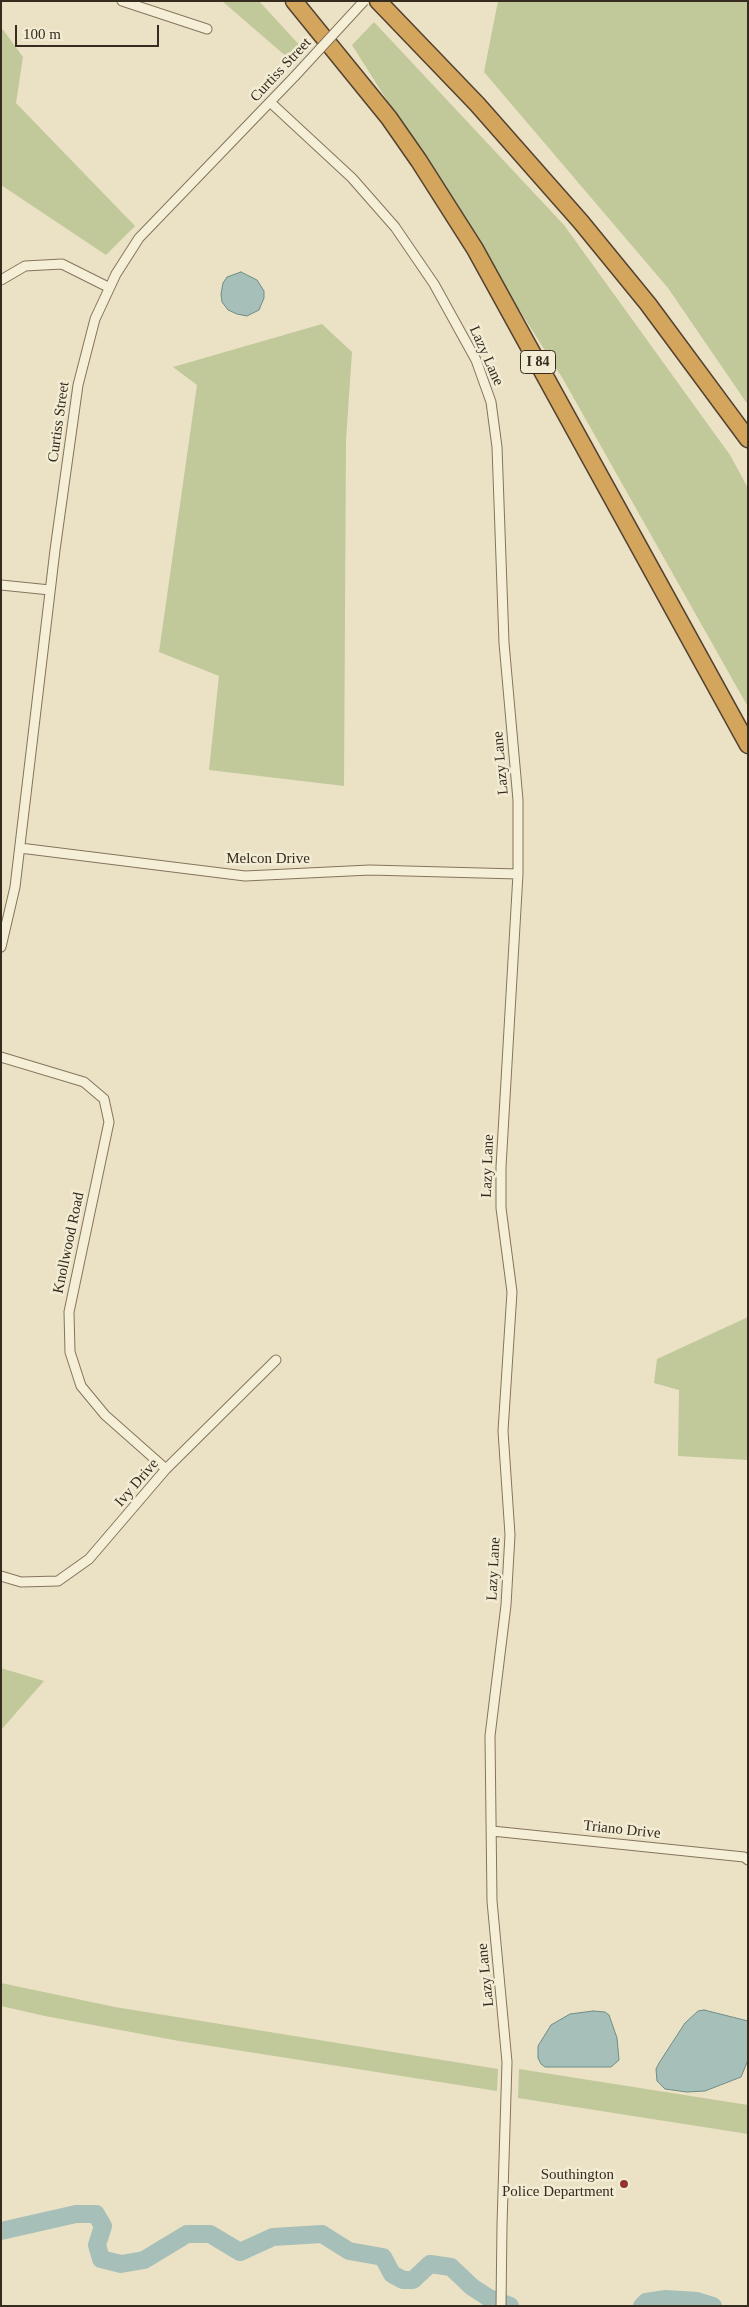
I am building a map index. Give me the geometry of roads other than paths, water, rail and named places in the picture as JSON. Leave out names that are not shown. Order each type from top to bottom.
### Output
[{"type":"highway","name":"I 84","points":[[294,1],[389,118],[475,249],[748,744]]},
{"type":"highway","points":[[378,1],[477,104],[581,222],[648,304],[748,440]]},
{"type":"street","points":[[122,1],[207,29]]},
{"type":"street","name":"Curtiss Street","points":[[1,947],[14,894],[50,590],[80,371],[95,319],[108,287],[134,245],[154,220],[270,102],[364,1]]},
{"type":"street","name":"Lazy Lane","points":[[270,102],[352,178],[399,233],[434,284],[476,360],[491,402],[497,447],[504,643],[518,800],[518,874],[501,1167],[501,1208],[512,1292],[502,1431],[510,1536],[506,1605],[490,1736],[492,1900],[507,2062],[501,2306]]},
{"type":"street","points":[[1,280],[25,266],[62,264],[108,287]]},
{"type":"street","points":[[1,585],[50,590]]},
{"type":"street","name":"Melcon Drive","points":[[20,848],[245,876],[370,870],[518,874]]},
{"type":"street","name":"Knollwood Road","points":[[1,1057],[84,1082],[104,1099],[109,1122],[69,1312],[70,1352],[81,1386],[105,1415],[166,1469]]},
{"type":"street","name":"Ivy Drive","points":[[1,1576],[21,1582],[58,1581],[89,1559],[166,1469],[276,1360]]},
{"type":"street","name":"Triano Drive","points":[[492,1831],[744,1857],[748,1860]]},
{"type":"water","points":[[241,272],[257,280],[264,291],[264,298],[259,310],[247,316],[228,310],[222,302],[223,283],[227,277]]},
{"type":"water","points":[[704,2010],[748,2021],[748,2060],[741,2077],[705,2091],[687,2092],[665,2089],[657,2081],[656,2069],[685,2023],[698,2011]]},
{"type":"water","points":[[593,2011],[605,2012],[609,2015],[617,2038],[619,2060],[611,2067],[545,2067],[541,2064],[538,2058],[538,2046],[551,2025],[570,2014]]},
{"type":"waterway","points":[[1,2231],[76,2214],[96,2214],[103,2226],[97,2245],[101,2259],[121,2264],[144,2260],[187,2234],[210,2234],[240,2252],[273,2237],[322,2234],[349,2251],[383,2257],[392,2274],[403,2280],[413,2280],[430,2264],[451,2267],[472,2287],[489,2298],[510,2306]]},
{"type":"waterway","points":[[642,2306],[646,2302],[666,2299],[697,2301],[713,2306]]},
{"type":"place","name":"Southington Police Department","points":[[624,2184]]}]
